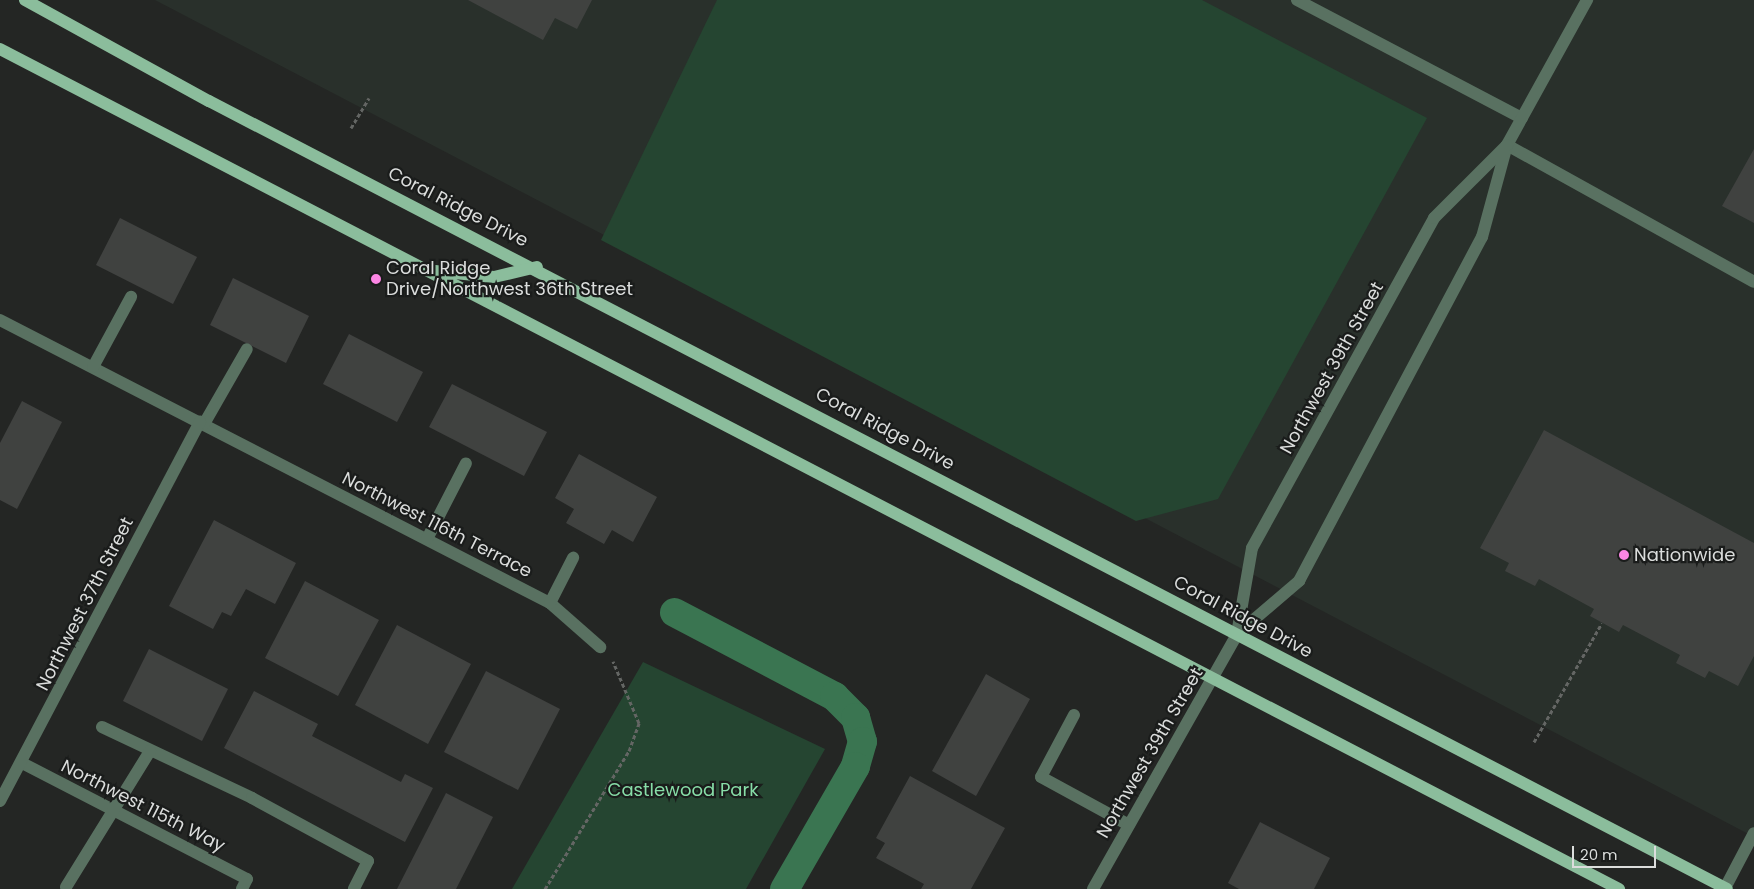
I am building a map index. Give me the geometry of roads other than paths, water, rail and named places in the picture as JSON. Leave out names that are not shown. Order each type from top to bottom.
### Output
[{"type":"main road","name":"Coral Ridge Drive","points":[[25,0],[209,101],[537,267],[1726,888]]},
{"type":"main road","points":[[0,49],[1619,889]]},
{"type":"main road","points":[[427,271],[494,277],[537,267]]},
{"type":"street","points":[[1297,0],[1522,118]]},
{"type":"street","name":"Northwest 39th Street","points":[[1237,634],[1299,581],[1482,237],[1507,145],[1587,0]]},
{"type":"street","points":[[1507,145],[1754,282]]},
{"type":"street","name":"Northwest 39th Street","points":[[1093,889],[1237,634],[1252,548],[1434,218],[1507,145]]},
{"type":"street","points":[[94,367],[131,297]]},
{"type":"street","name":"Northwest 116th Terrace","points":[[0,320],[550,603],[600,647]]},
{"type":"street","name":"Northwest 37th Street","points":[[2,795],[22,763],[202,423],[247,349]]},
{"type":"street","points":[[427,539],[466,463]]},
{"type":"street","points":[[550,603],[573,558]]},
{"type":"street","points":[[1074,715],[1041,777],[1129,825]]},
{"type":"street","points":[[102,727],[150,752],[252,798],[368,861],[354,889]]},
{"type":"street","points":[[66,887],[150,752]]},
{"type":"street","name":"Northwest 115th Way","points":[[22,763],[115,811],[245,884]]},
{"type":"street","points":[[1726,888],[1754,834]]},
{"type":"waterway","points":[[674,612],[834,696],[855,717],[862,741],[855,766],[784,889]]},
{"type":"place","name":"Coral Ridge Drive/Northwest 36th Street","points":[[376,279]]},
{"type":"place","name":"Nationwide","points":[[1624,555]]},
{"type":"park label","name":"Castlewood Park","points":[[683,790]]}]
